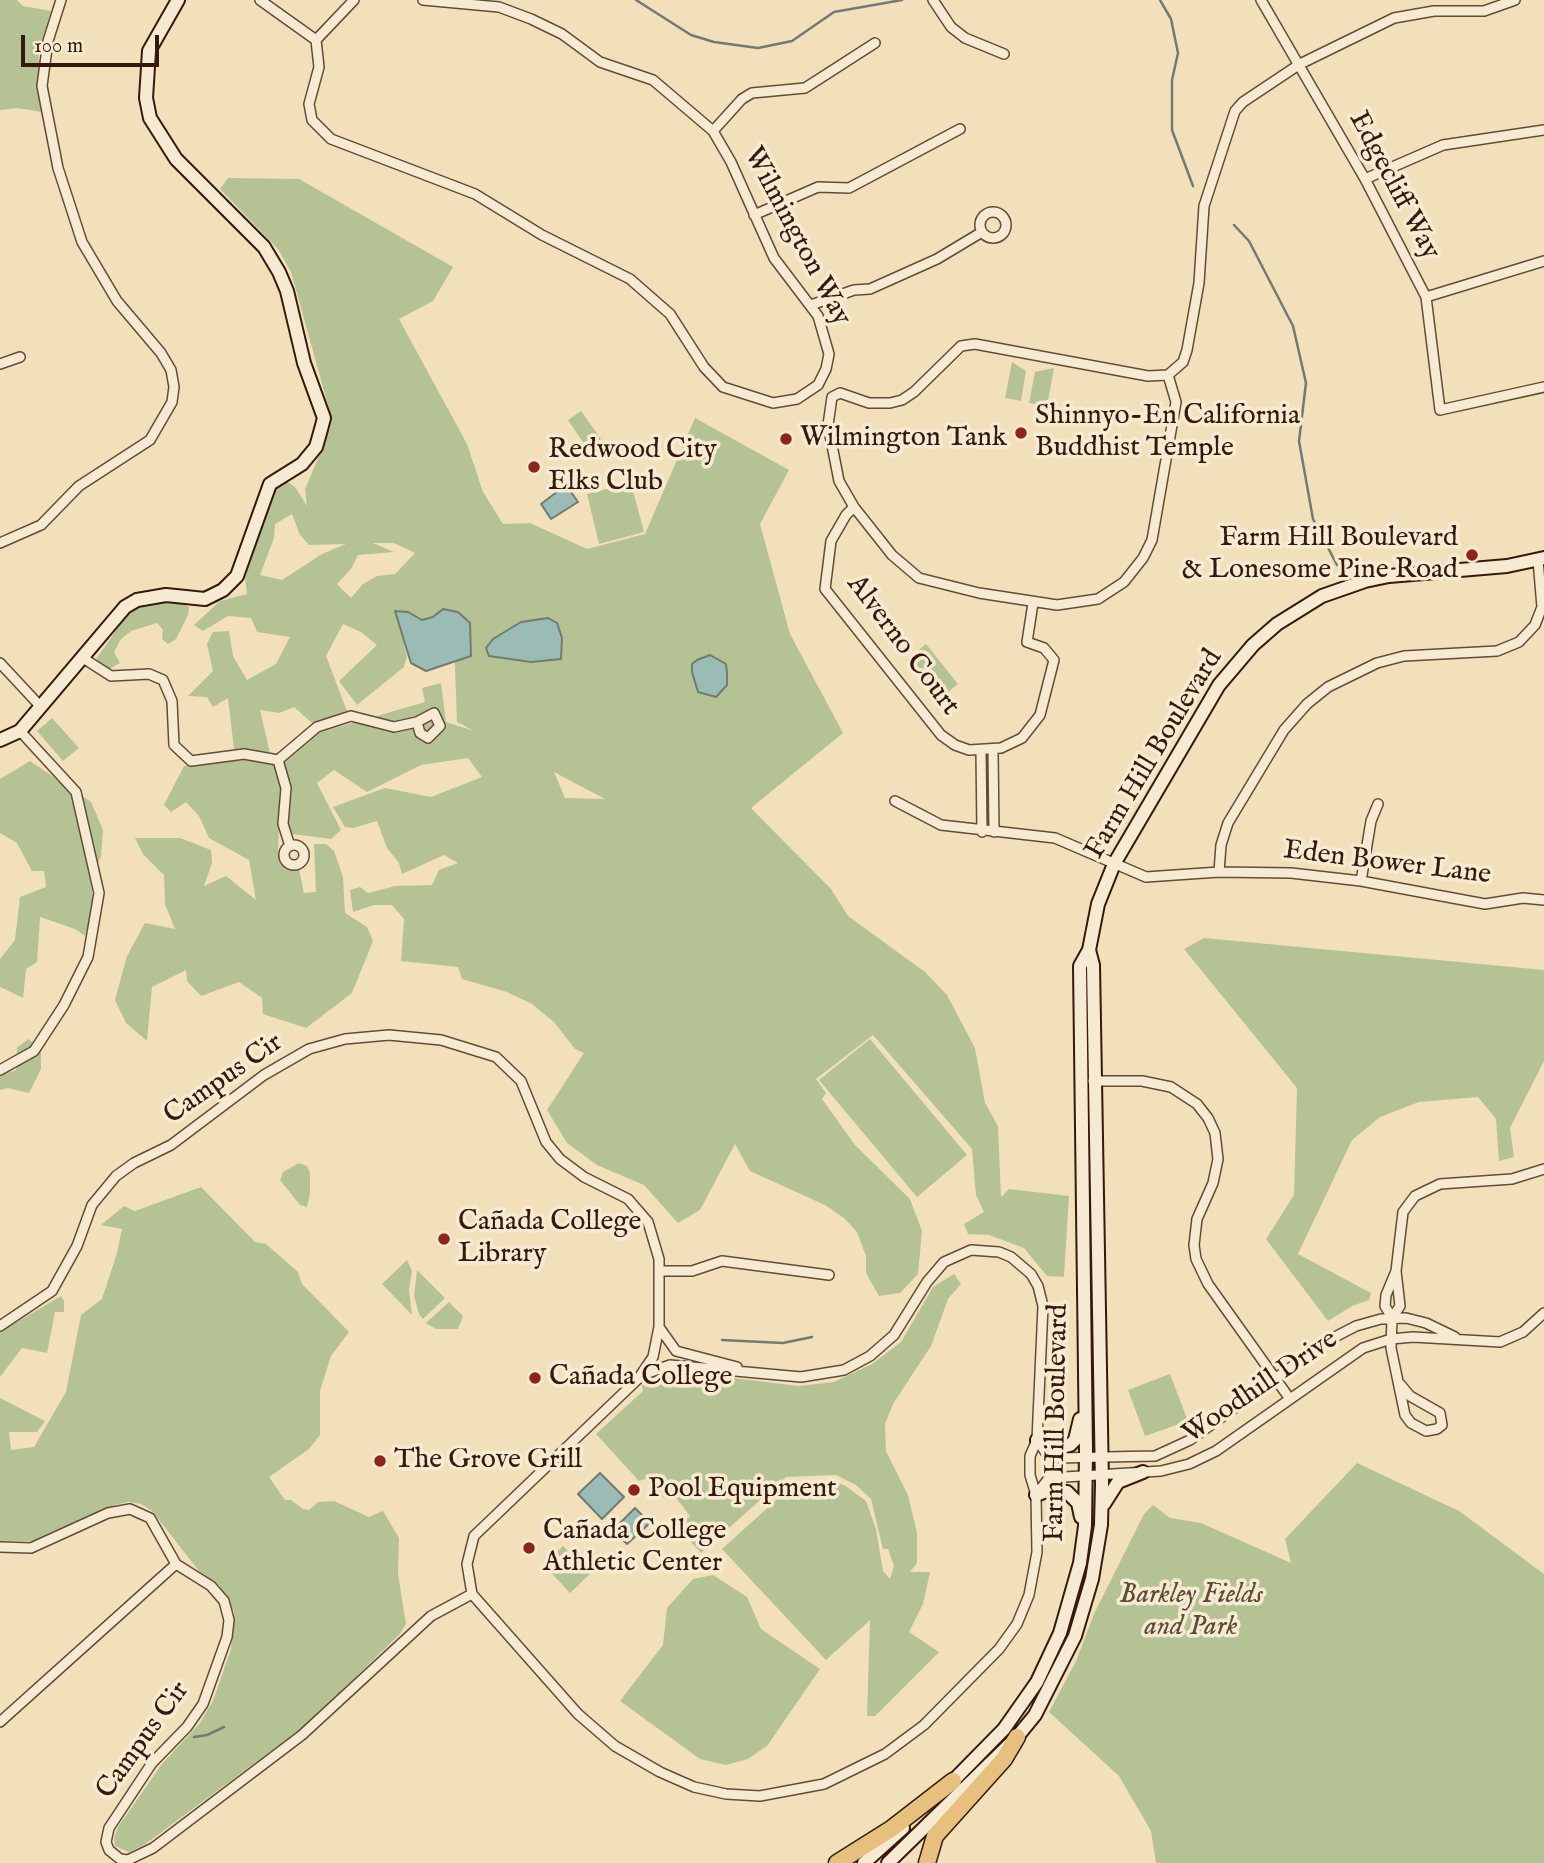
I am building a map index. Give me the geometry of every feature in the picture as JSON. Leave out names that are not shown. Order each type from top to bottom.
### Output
[{"type":"highway","points":[[927,1863],[931,1846],[942,1826],[997,1767],[1017,1737]]},
{"type":"highway","points":[[837,1863],[891,1829],[953,1781]]},
{"type":"main road","points":[[0,740],[20,731],[125,607],[137,600],[166,595],[205,599],[223,590],[237,576],[270,484],[302,464],[309,456],[316,447],[324,418],[304,363],[287,291],[279,272],[264,247],[176,159],[150,117],[146,86],[149,51],[178,0]]},
{"type":"main road","name":"Farm Hill Boulevard","points":[[864,1863],[953,1781],[1004,1729],[1041,1673],[1067,1616],[1083,1545],[1086,1475],[1080,966],[1089,950],[1098,904],[1114,864],[1219,685],[1253,645],[1277,624],[1322,596],[1365,581],[1541,559]]},
{"type":"main road","name":"Farm Hill Boulevard","points":[[888,1863],[1017,1737],[1043,1702],[1075,1636],[1092,1579],[1102,1508],[1102,1474],[1093,965],[1089,950]]},
{"type":"main road","points":[[1037,1440],[1065,1448],[1075,1440],[1086,1388]]},
{"type":"main road","points":[[1102,1508],[1118,1482],[1143,1472]]},
{"type":"main road","points":[[1036,1495],[1059,1490],[1073,1496],[1080,1511],[1083,1545]]},
{"type":"street","points":[[0,543],[41,525],[79,486],[150,440],[172,402],[174,387],[171,370],[162,353],[117,301],[82,242],[58,168],[43,86],[48,41],[61,0]]},
{"type":"street","points":[[260,0],[316,40],[354,0]]},
{"type":"street","name":"Wilmington Way","points":[[316,40],[319,67],[309,104],[312,120],[320,131],[331,139],[475,194],[542,235],[630,279],[670,314],[704,367],[723,387],[773,402],[797,399],[818,385],[826,369],[826,337],[811,305],[774,258],[731,162],[713,131],[653,80],[600,62],[562,34],[531,19],[499,7],[423,0]]},
{"type":"street","points":[[933,0],[951,27],[965,38],[1004,54]]},
{"type":"street","name":"Edgecliff Way","points":[[1261,0],[1365,179],[1426,298],[1440,410],[1544,387]]},
{"type":"street","points":[[1168,375],[1176,396],[1175,413],[1152,540],[1143,558],[1124,582],[1098,599],[1057,605],[1033,603],[919,578],[904,568],[854,507],[839,481],[828,425],[832,397],[840,393],[869,402],[890,403],[902,400],[914,392],[954,351],[968,345],[1148,376],[1168,375],[1183,362],[1187,350],[1199,283],[1204,206],[1229,121],[1242,102],[1300,64],[1394,18],[1434,11],[1484,11],[1515,0]]},
{"type":"street","points":[[713,131],[741,99],[752,93],[805,88],[876,43]]},
{"type":"street","points":[[754,215],[818,187],[849,188],[960,129]]},
{"type":"street","points":[[1365,179],[1443,145],[1544,130]]},
{"type":"street","points":[[811,305],[855,290],[870,289],[937,259],[982,232]]},
{"type":"street","points":[[1426,298],[1544,261]]},
{"type":"street","points":[[0,364],[20,357]]},
{"type":"street","name":"Alverno Court","points":[[854,507],[846,514],[831,541],[825,582],[828,596],[941,735],[969,750],[993,750],[1022,738],[1032,728],[1044,707],[1054,660],[1044,648],[1027,642],[1033,603]]},
{"type":"street","points":[[1219,872],[1221,845],[1228,823],[1284,730],[1307,704],[1328,687],[1353,673],[1404,656],[1497,651],[1519,642],[1539,627],[1542,607],[1541,559]]},
{"type":"street","points":[[83,658],[111,676],[149,674],[163,680],[171,694],[174,745],[191,761],[244,754],[278,760]]},
{"type":"street","points":[[0,663],[41,707]]},
{"type":"street","points":[[278,760],[317,727],[340,719],[351,716],[394,727],[417,722]]},
{"type":"street","points":[[0,1070],[34,1051],[64,1005],[88,957],[99,893],[76,792],[20,731]]},
{"type":"street","points":[[993,750],[994,832]]},
{"type":"street","points":[[981,751],[982,832]]},
{"type":"street","points":[[278,760],[286,788],[283,824],[290,846]]},
{"type":"street","name":"Eden Bower Lane","points":[[895,801],[941,825],[982,832],[1025,832],[1055,838],[1146,877],[1219,872],[1291,873],[1360,881],[1485,904],[1523,898],[1544,900]]},
{"type":"street","points":[[1360,881],[1371,821],[1378,804]]},
{"type":"street","name":"Campus Cir","points":[[0,1326],[52,1291],[77,1246],[92,1205],[116,1177],[134,1163],[171,1145],[264,1075],[309,1049],[345,1039],[374,1035],[449,1042],[484,1051],[506,1064],[521,1081],[546,1142],[560,1159],[584,1177],[618,1192],[642,1213],[657,1246],[660,1271],[659,1327],[653,1357],[638,1379]]},
{"type":"street","points":[[1093,1081],[1142,1081],[1171,1087],[1197,1104],[1208,1118],[1214,1133],[1218,1159],[1213,1183],[1197,1219],[1194,1245],[1196,1259],[1208,1284],[1290,1399]]},
{"type":"street","points":[[1392,1318],[1385,1306],[1395,1271],[1403,1212],[1415,1196],[1440,1184],[1512,1179],[1544,1169]]},
{"type":"street","points":[[659,1327],[676,1351],[742,1369],[786,1376],[816,1376],[858,1364],[894,1335],[927,1282],[944,1262],[971,1250],[999,1252],[1021,1264],[1031,1274],[1042,1296],[1044,1319],[1036,1410],[1037,1440],[1030,1456],[1030,1475],[1036,1495],[1037,1552],[1033,1582],[1017,1624],[999,1649],[936,1713],[898,1746],[856,1770],[794,1792],[760,1796],[711,1791],[676,1780],[629,1756],[578,1714],[472,1594],[467,1564],[474,1536],[638,1379],[653,1369],[670,1365],[710,1370],[742,1369]]},
{"type":"street","points":[[660,1271],[692,1271],[722,1261],[829,1275]]},
{"type":"street","points":[[1395,1271],[1400,1288],[1400,1306],[1392,1318],[1391,1339],[1400,1384],[1407,1419],[1426,1430],[1437,1429],[1441,1424],[1440,1413],[1410,1396],[1400,1384]]},
{"type":"street","name":"Woodhill Drive","points":[[1036,1495],[1049,1478],[1175,1469],[1216,1451],[1363,1348],[1391,1339],[1460,1339],[1488,1342],[1512,1338],[1544,1313]]},
{"type":"street","name":"Woodhill Drive","points":[[1037,1440],[1046,1453],[1057,1458],[1142,1458],[1168,1452],[1343,1332],[1392,1318],[1418,1320],[1460,1339]]},
{"type":"street","points":[[0,1547],[31,1548],[108,1513],[130,1509],[141,1512],[157,1526],[176,1564],[0,1722]]},
{"type":"street","name":"Campus Cir","points":[[176,1564],[211,1586],[224,1601],[229,1620],[227,1637],[211,1689],[196,1716],[152,1763],[109,1828],[106,1842],[109,1850],[120,1859],[143,1855],[181,1827],[302,1735],[431,1616],[472,1594]]},
{"type":"green space","points":[[0,0],[17,0],[23,6],[51,11],[39,50],[38,80],[42,112],[17,108],[0,110]]},
{"type":"green space","points":[[228,178],[299,179],[453,267],[433,301],[399,319],[467,444],[483,492],[503,524],[530,523],[587,549],[645,534],[695,418],[789,470],[760,524],[790,634],[843,733],[751,808],[831,889],[848,916],[925,972],[947,995],[975,1048],[985,1103],[998,1126],[1001,1197],[1009,1189],[1069,1196],[1064,1277],[1047,1276],[1024,1248],[989,1235],[968,1234],[964,1224],[984,1212],[976,1195],[972,1149],[873,1035],[816,1079],[826,1093],[822,1099],[855,1145],[910,1199],[922,1231],[918,1274],[900,1293],[879,1296],[866,1273],[866,1256],[857,1232],[844,1218],[825,1205],[750,1171],[735,1144],[700,1210],[678,1223],[644,1185],[597,1165],[567,1143],[547,1110],[584,1053],[575,1049],[554,1022],[532,1004],[507,992],[462,979],[458,967],[401,961],[404,919],[392,905],[374,905],[353,912],[350,890],[360,887],[368,893],[395,886],[432,885],[439,870],[458,863],[444,855],[402,874],[399,863],[387,848],[377,821],[353,828],[345,827],[333,807],[385,788],[431,797],[482,777],[468,758],[421,765],[367,792],[334,770],[317,783],[341,830],[331,839],[292,834],[286,813],[292,792],[283,763],[318,733],[425,702],[422,688],[441,683],[446,722],[474,731],[457,722],[453,611],[443,609],[433,617],[421,620],[408,612],[396,611],[407,656],[404,667],[357,705],[339,681],[377,645],[361,632],[343,624],[326,656],[347,711],[312,723],[294,707],[279,713],[260,710],[270,753],[234,749],[228,698],[213,707],[207,697],[188,696],[213,671],[207,644],[213,632],[229,631],[233,656],[247,680],[276,664],[290,637],[257,632],[251,618],[228,616],[203,631],[194,625],[220,601],[247,594],[245,578],[262,527],[268,494],[282,478],[295,487],[307,506],[305,489],[327,438],[331,416],[291,272],[278,249],[220,189]],"holes":[[[292,514],[300,535],[309,545],[346,544],[322,554],[282,580],[260,575],[274,538],[275,524]],[[373,543],[394,543],[415,553],[395,574],[377,576],[363,584],[351,598],[337,584],[351,569],[358,555],[394,552]],[[554,772],[605,799],[565,798]]]},
{"type":"green space","points":[[1012,362],[1026,371],[1021,401],[1005,398]]},
{"type":"green space","points":[[1054,368],[1047,406],[1029,403],[1035,372]]},
{"type":"green space","points":[[581,411],[601,439],[587,448],[568,420]]},
{"type":"green space","points":[[631,483],[644,532],[599,544],[587,494]]},
{"type":"green space","points":[[161,601],[178,602],[189,607],[176,639],[168,644],[162,639],[163,630],[157,623],[131,631],[121,639],[114,652],[120,663],[109,669],[96,659],[133,607]]},
{"type":"green space","points":[[926,644],[958,684],[938,700],[906,660]]},
{"type":"green space","points":[[52,718],[79,748],[63,761],[37,731]]},
{"type":"green space","points":[[245,758],[274,763],[280,788],[278,854],[299,869],[304,893],[316,892],[314,844],[326,844],[334,851],[343,877],[345,913],[367,927],[373,941],[352,993],[306,1028],[263,1014],[262,998],[239,982],[201,996],[187,981],[186,970],[152,987],[147,1041],[126,1023],[115,1000],[127,956],[145,923],[175,929],[165,904],[164,875],[143,854],[135,838],[180,838],[211,850],[212,863],[204,886],[226,876],[256,900],[249,860],[209,838],[199,816],[186,802],[171,812],[164,805],[184,766]]},
{"type":"green space","points":[[30,761],[91,802],[103,830],[101,856],[91,881],[93,904],[85,936],[75,929],[40,917],[37,962],[26,969],[23,998],[0,987],[0,959],[15,940],[20,897],[46,887],[44,871],[32,871],[17,843],[0,833],[0,779]]},
{"type":"green space","points":[[1204,938],[1544,970],[1544,1061],[1510,1128],[1514,1157],[1499,1161],[1496,1119],[1478,1097],[1419,1102],[1380,1117],[1352,1140],[1298,1254],[1371,1293],[1369,1300],[1352,1306],[1328,1321],[1266,1239],[1294,1195],[1297,1088],[1184,949]]},
{"type":"green space","points":[[29,1039],[41,1052],[41,1069],[29,1093],[8,1088],[0,1090],[0,1075],[16,1070],[17,1047]]},
{"type":"green space","points":[[870,1039],[967,1155],[917,1197],[819,1080]]},
{"type":"green space","points":[[299,1163],[307,1166],[310,1173],[307,1207],[300,1205],[280,1180],[283,1172]]},
{"type":"green space","points":[[201,1187],[255,1242],[266,1244],[298,1272],[302,1284],[349,1332],[331,1356],[320,1391],[320,1435],[309,1449],[269,1477],[285,1500],[291,1500],[303,1509],[309,1510],[318,1502],[334,1501],[369,1517],[383,1511],[399,1538],[398,1574],[406,1624],[400,1634],[306,1725],[144,1845],[129,1852],[115,1846],[114,1838],[118,1827],[162,1764],[200,1723],[213,1701],[231,1649],[234,1612],[219,1585],[199,1571],[152,1511],[141,1504],[128,1502],[115,1505],[35,1541],[0,1541],[0,1398],[45,1421],[37,1432],[9,1432],[11,1450],[34,1447],[66,1392],[81,1315],[102,1299],[117,1253],[122,1229],[101,1225],[124,1206],[135,1211]]},
{"type":"green space","points":[[407,1260],[412,1271],[409,1290],[412,1315],[382,1284]]},
{"type":"green space","points":[[417,1270],[445,1298],[423,1319],[414,1296]]},
{"type":"green space","points":[[954,1274],[961,1284],[948,1299],[931,1346],[893,1404],[885,1424],[886,1451],[908,1495],[917,1533],[917,1563],[910,1572],[930,1572],[923,1604],[909,1632],[939,1652],[875,1716],[867,1716],[870,1620],[826,1660],[722,1549],[795,1483],[831,1481],[844,1485],[866,1501],[876,1529],[883,1571],[890,1579],[894,1566],[888,1549],[883,1549],[871,1499],[856,1485],[836,1475],[786,1477],[701,1553],[678,1528],[690,1516],[677,1499],[661,1497],[645,1479],[639,1481],[596,1434],[643,1391],[642,1385],[651,1376],[666,1370],[799,1386],[834,1382],[872,1364],[901,1342],[933,1287]]},
{"type":"green space","points":[[61,1296],[64,1312],[55,1312],[47,1353],[22,1348],[0,1377],[0,1332]]},
{"type":"green space","points":[[449,1302],[463,1316],[458,1329],[436,1329],[426,1323]]},
{"type":"green space","points":[[1170,1374],[1188,1421],[1145,1436],[1128,1390]]},
{"type":"green space","name":"Barkley Fields and Park","points":[[1357,1463],[1459,1511],[1544,1574],[1544,1863],[1156,1863],[1151,1831],[1119,1776],[1049,1712],[1076,1661],[1094,1614],[1144,1514],[1153,1505],[1170,1518],[1201,1523],[1291,1563],[1285,1539]]},
{"type":"green space","points":[[563,1546],[590,1574],[570,1593],[544,1565]]},
{"type":"green space","points":[[713,1575],[747,1597],[761,1629],[820,1669],[767,1746],[748,1759],[726,1765],[700,1759],[620,1701],[663,1645],[667,1608],[693,1579]]},
{"type":"water","points":[[566,485],[578,502],[551,519],[541,504]]},
{"type":"water","points":[[443,609],[458,612],[470,623],[471,656],[426,671],[411,663],[395,611],[408,612],[422,620],[433,617]]},
{"type":"water","points":[[548,618],[557,623],[562,638],[561,659],[531,662],[489,656],[486,648],[493,639],[521,622]]},
{"type":"water","points":[[710,655],[726,664],[727,685],[716,697],[698,692],[692,672],[692,664]]},
{"type":"water","points":[[600,1473],[624,1497],[602,1519],[578,1494]]},
{"type":"water","points":[[635,1508],[650,1523],[627,1544],[613,1530]]},
{"type":"waterway","points":[[636,0],[691,35],[714,42],[758,48],[792,41],[834,12],[902,0]]},
{"type":"waterway","points":[[1160,0],[1171,19],[1178,53],[1172,80],[1172,130],[1193,186]]},
{"type":"waterway","points":[[1234,225],[1249,241],[1293,326],[1306,383],[1299,441],[1313,519],[1337,565]]},
{"type":"waterway","points":[[722,1340],[783,1343],[812,1337]]},
{"type":"waterway","points":[[194,1737],[207,1735],[224,1727]]},
{"type":"place","name":"Shinnyo-En California Buddhist Temple","points":[[1021,433]]},
{"type":"place","name":"Wilmington Tank","points":[[786,439]]},
{"type":"place","name":"Redwood City Elks Club","points":[[534,467]]},
{"type":"place","name":"Farm Hill Boulevard & Lonesome Pine Road","points":[[1472,555]]},
{"type":"place","name":"Cañada College Library","points":[[444,1239]]},
{"type":"place","name":"Cañada College","points":[[535,1378]]},
{"type":"place","name":"The Grove Grill","points":[[380,1461]]},
{"type":"place","name":"Pool Equipment","points":[[634,1490]]},
{"type":"place","name":"Cañada College Athletic Center","points":[[529,1548]]}]
